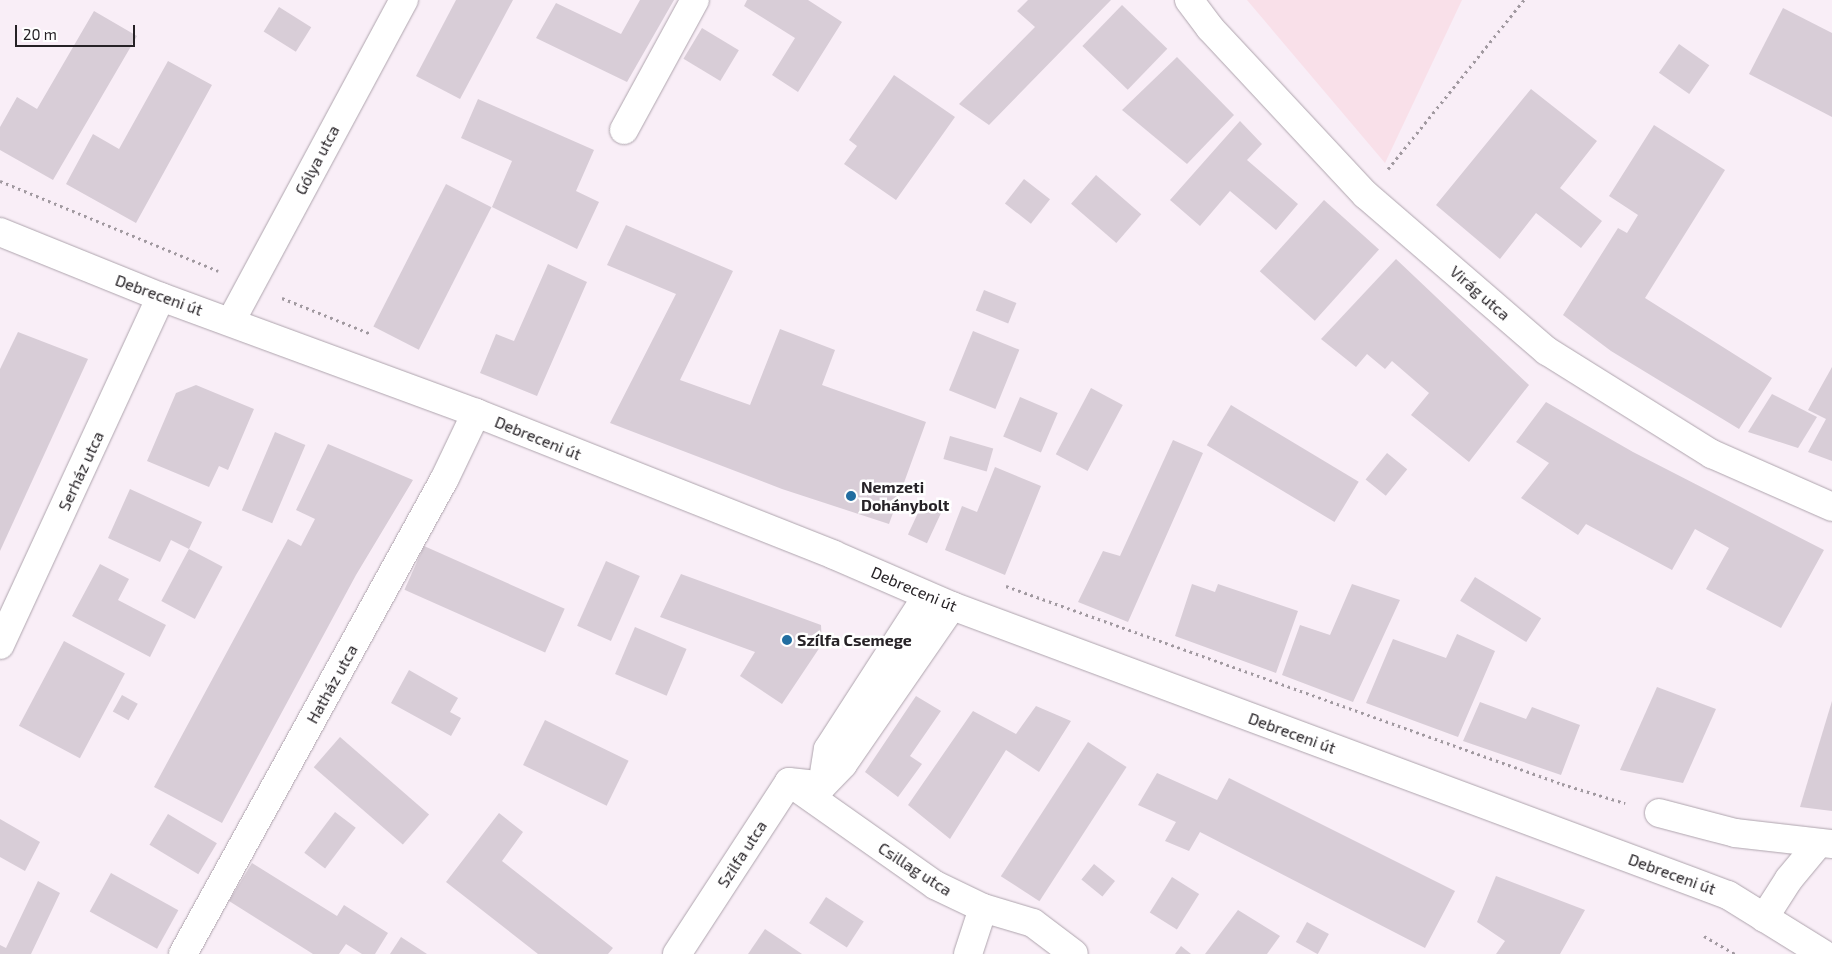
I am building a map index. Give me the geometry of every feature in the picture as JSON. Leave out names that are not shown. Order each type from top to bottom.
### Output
[{"type":"street","name":"Gólya utca","points":[[231,321],[404,0]]},
{"type":"street","points":[[624,130],[695,0]]},
{"type":"street","name":"Virág utca","points":[[1189,0],[1210,28],[1366,195],[1547,351],[1712,454],[1832,507]]},
{"type":"street","name":"Debreceni út","points":[[0,232],[161,297],[231,321],[476,413],[834,555],[952,606],[1728,895],[1823,954]]},
{"type":"street","name":"Serház utca","points":[[0,645],[161,297]]},
{"type":"street","name":"Hatház utca","points":[[183,954],[445,478],[476,413]]},
{"type":"street","points":[[822,786],[828,749],[927,596]]},
{"type":"street","points":[[822,786],[843,764],[952,606]]},
{"type":"street","points":[[789,782],[822,786]]},
{"type":"street","name":"Csillag utca","points":[[789,782],[935,885],[983,908],[1033,923],[1074,954]]},
{"type":"street","name":"Szilfa utca","points":[[677,954],[789,782]]},
{"type":"street","points":[[1660,813],[1735,833],[1825,844]]},
{"type":"street","points":[[1764,918],[1789,879],[1825,844]]},
{"type":"street","points":[[968,954],[983,908]]},
{"type":"path","points":[[1366,195],[1524,0]]},
{"type":"path","points":[[1562,784],[1660,813]]},
{"type":"path","points":[[1704,936],[1735,954]]},
{"type":"shaded area","points":[[1247,0],[1462,0],[1385,163]]},
{"type":"building","points":[[456,0],[513,0],[460,99],[416,76]]},
{"type":"building","points":[[640,0],[674,0],[627,82],[536,38],[556,3],[621,34]]},
{"type":"building","points":[[747,0],[808,0],[842,22],[798,92],[772,75],[795,38],[744,6]]},
{"type":"building","points":[[1028,0],[1111,0],[989,125],[959,104],[1035,27],[1017,11]]},
{"type":"building","points":[[1122,5],[1167,49],[1128,90],[1082,46]]},
{"type":"building","points":[[279,7],[311,27],[296,52],[264,32]]},
{"type":"building","points":[[1783,8],[1832,33],[1832,117],[1749,74]]},
{"type":"building","points":[[94,11],[137,36],[53,180],[0,150],[0,127],[17,97],[37,109]]},
{"type":"building","points":[[702,28],[739,50],[720,81],[683,59]]},
{"type":"building","points":[[1679,44],[1709,65],[1689,94],[1659,73]]},
{"type":"building","points":[[1177,57],[1234,115],[1187,164],[1122,110]]},
{"type":"building","points":[[168,61],[212,85],[136,223],[66,184],[93,134],[119,149]]},
{"type":"building","points":[[894,75],[955,117],[896,200],[844,164],[857,146],[849,140]]},
{"type":"building","points":[[1531,89],[1597,141],[1560,188],[1602,221],[1581,248],[1536,213],[1500,259],[1436,205]]},
{"type":"building","points":[[478,99],[594,150],[576,191],[599,202],[577,249],[492,207],[512,161],[461,138]]},
{"type":"building","points":[[1240,121],[1262,144],[1247,160],[1298,204],[1276,230],[1230,191],[1200,226],[1170,200]]},
{"type":"building","points":[[1654,125],[1725,170],[1645,298],[1772,378],[1739,429],[1611,351],[1563,315],[1618,228],[1627,233],[1638,215],[1609,196]]},
{"type":"building","points":[[1096,175],[1141,214],[1116,243],[1071,204]]},
{"type":"building","points":[[1024,179],[1050,199],[1031,224],[1005,203]]},
{"type":"building","points":[[446,184],[491,207],[419,350],[373,327]]},
{"type":"building","points":[[1324,200],[1379,250],[1315,321],[1260,271]]},
{"type":"building","points":[[626,225],[733,271],[680,380],[750,405],[780,329],[835,350],[822,385],[926,422],[889,524],[782,489],[610,423],[676,294],[607,265]]},
{"type":"building","points":[[1396,259],[1529,385],[1469,462],[1411,415],[1429,393],[1392,361],[1385,369],[1367,354],[1356,367],[1321,339]]},
{"type":"building","points":[[548,264],[587,282],[537,396],[480,373],[496,334],[514,341]]},
{"type":"building","points":[[984,290],[1016,303],[1008,324],[976,310]]},
{"type":"building","points":[[973,331],[1019,350],[995,409],[949,390]]},
{"type":"building","points":[[18,332],[88,359],[0,551],[0,369]]},
{"type":"building","points":[[1832,367],[1832,461],[1808,452],[1826,419],[1808,410]]},
{"type":"building","points":[[196,385],[254,409],[228,470],[219,466],[209,487],[147,461],[176,393]]},
{"type":"building","points":[[1091,388],[1123,405],[1088,471],[1056,454]]},
{"type":"building","points":[[1772,394],[1817,417],[1798,448],[1748,432]]},
{"type":"building","points":[[1020,397],[1058,413],[1041,453],[1003,437]]},
{"type":"building","points":[[1546,402],[1633,452],[1824,550],[1781,628],[1706,589],[1729,548],[1695,529],[1672,570],[1586,524],[1578,535],[1521,498],[1549,463],[1516,442]]},
{"type":"building","points":[[1231,405],[1359,482],[1335,522],[1207,445]]},
{"type":"building","points":[[275,432],[305,445],[272,523],[242,510]]},
{"type":"building","points":[[950,436],[993,448],[987,471],[943,459]]},
{"type":"building","points":[[1173,440],[1203,453],[1128,622],[1078,602],[1103,551],[1120,556]]},
{"type":"building","points":[[328,444],[413,480],[356,575],[222,823],[154,787],[288,539],[301,546],[315,519],[296,510]]},
{"type":"building","points":[[1387,453],[1407,469],[1386,496],[1366,479]]},
{"type":"building","points":[[995,467],[1041,486],[1005,575],[945,550],[962,506],[977,512]]},
{"type":"building","points":[[130,489],[202,522],[189,549],[171,540],[160,562],[108,538]]},
{"type":"building","points":[[924,500],[943,509],[927,543],[908,534]]},
{"type":"building","points":[[424,546],[565,609],[545,652],[404,590]]},
{"type":"building","points":[[189,549],[223,567],[195,619],[161,601]]},
{"type":"building","points":[[606,561],[640,576],[611,641],[577,626]]},
{"type":"building","points":[[100,564],[129,579],[118,600],[166,625],[150,657],[72,616]]},
{"type":"building","points":[[681,574],[821,625],[822,644],[782,704],[740,676],[755,652],[660,617]]},
{"type":"building","points":[[1475,577],[1541,618],[1526,642],[1460,601]]},
{"type":"building","points":[[1192,584],[1215,592],[1218,584],[1298,611],[1276,673],[1175,636]]},
{"type":"building","points":[[1352,584],[1400,600],[1353,702],[1282,675],[1300,625],[1330,635]]},
{"type":"building","points":[[635,627],[687,649],[667,696],[615,674]]},
{"type":"building","points":[[1457,634],[1495,651],[1458,737],[1366,703],[1393,639],[1446,658]]},
{"type":"building","points":[[64,641],[125,673],[80,758],[19,726]]},
{"type":"building","points":[[409,670],[458,698],[450,712],[461,718],[451,736],[391,703]]},
{"type":"building","points":[[1657,687],[1716,709],[1683,783],[1620,770]]},
{"type":"building","points":[[122,695],[138,704],[129,720],[113,712]]},
{"type":"building","points":[[916,696],[941,711],[910,756],[922,764],[898,797],[865,772]]},
{"type":"building","points":[[1832,701],[1832,811],[1800,807]]},
{"type":"building","points":[[1480,702],[1526,719],[1532,707],[1580,725],[1561,775],[1463,741]]},
{"type":"building","points":[[1036,706],[1071,721],[1039,772],[1006,750],[950,839],[908,805],[973,711],[1016,734]]},
{"type":"building","points":[[545,720],[629,761],[607,806],[523,765]]},
{"type":"building","points":[[340,737],[429,814],[403,845],[314,767]]},
{"type":"building","points":[[1088,742],[1127,767],[1039,901],[1001,876]]},
{"type":"building","points":[[1157,773],[1217,800],[1229,778],[1455,891],[1425,948],[1200,832],[1189,851],[1165,841],[1176,822],[1138,805]]},
{"type":"building","points":[[335,812],[356,828],[325,868],[304,853]]},
{"type":"building","points":[[499,813],[523,832],[502,861],[613,948],[608,954],[538,954],[446,882]]},
{"type":"building","points":[[168,814],[217,843],[198,874],[149,845]]},
{"type":"building","points":[[0,819],[40,842],[25,871],[0,857]]},
{"type":"building","points":[[252,863],[337,916],[344,905],[388,933],[375,954],[362,954],[346,944],[339,954],[313,954],[229,901]]},
{"type":"building","points":[[1094,864],[1115,881],[1102,897],[1081,880]]},
{"type":"building","points":[[111,873],[178,910],[157,949],[90,911]]},
{"type":"building","points":[[1496,876],[1585,910],[1560,954],[1496,954],[1505,941],[1477,922]]},
{"type":"building","points":[[1172,877],[1199,894],[1177,930],[1150,913]]},
{"type":"building","points":[[38,881],[60,893],[31,954],[0,954],[0,945],[6,948]]},
{"type":"building","points":[[826,897],[864,922],[847,948],[809,923]]},
{"type":"building","points":[[1238,910],[1280,936],[1267,954],[1205,954]]},
{"type":"building","points":[[1307,922],[1329,934],[1318,954],[1296,942]]},
{"type":"building","points":[[765,929],[802,954],[748,954]]},
{"type":"building","points":[[401,937],[427,954],[390,954]]},
{"type":"building","points":[[1181,946],[1191,954],[1175,954]]},
{"type":"place","name":"Nemzeti Dohánybolt","points":[[851,496]]},
{"type":"place","name":"Szílfa Csemege","points":[[787,640]]}]
